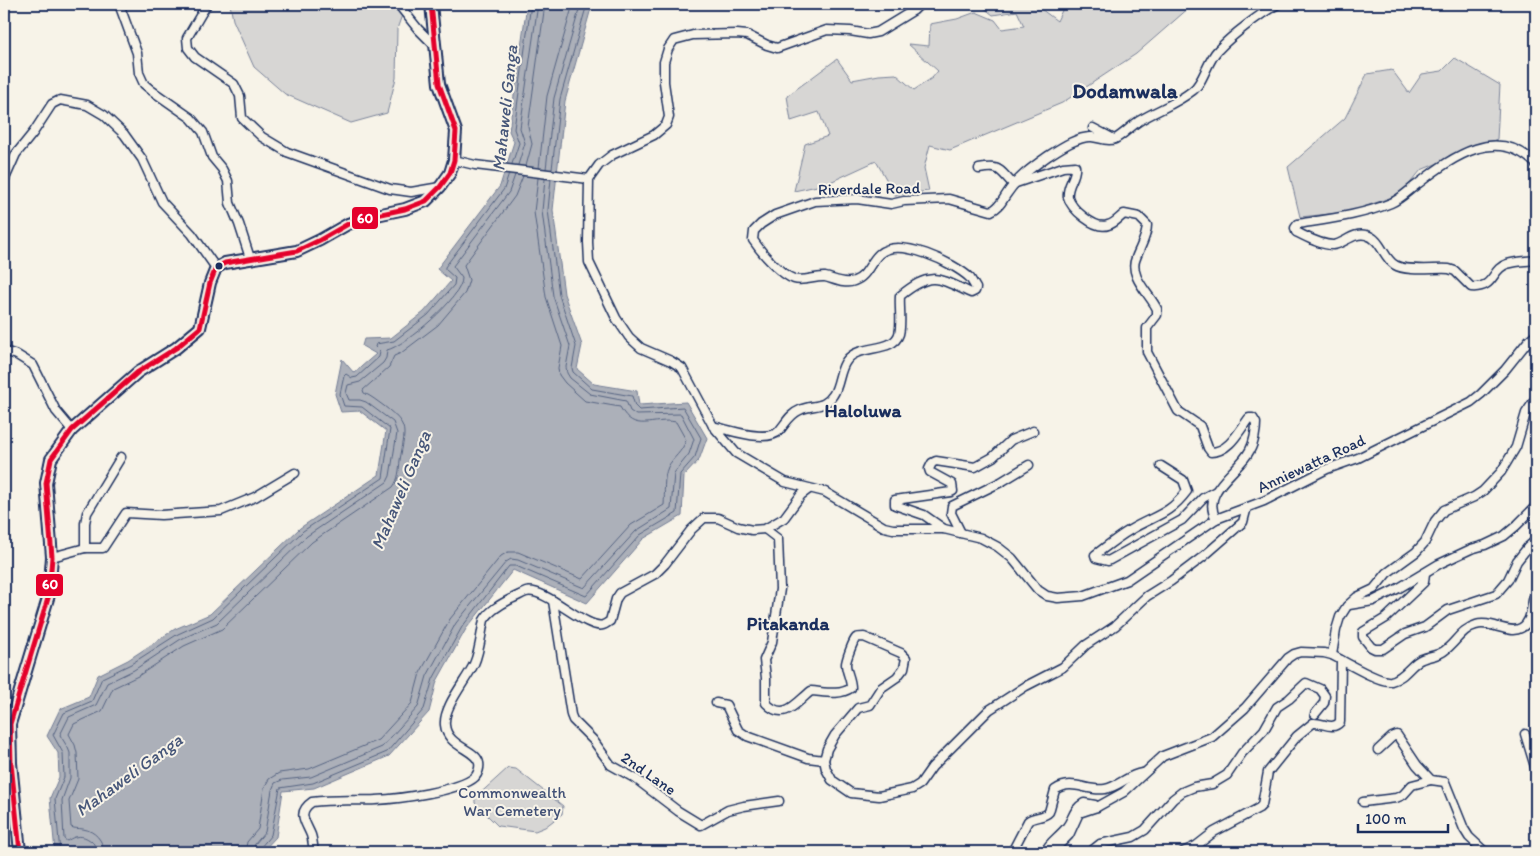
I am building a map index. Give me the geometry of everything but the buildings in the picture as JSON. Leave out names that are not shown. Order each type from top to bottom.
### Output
[{"type":"main road","points":[[20,852],[11,763],[10,724],[49,595],[52,557],[46,483],[51,459],[72,430],[138,372],[176,348],[200,328],[210,283],[216,268],[226,263],[297,251],[348,224],[372,216],[405,209],[426,201],[440,187],[450,173],[454,160],[456,131],[439,84],[431,4]]},
{"type":"street","points":[[119,4],[137,53],[139,73],[144,84],[190,118],[204,132],[212,157],[222,169],[228,181],[230,204],[250,258]]},
{"type":"street","points":[[207,4],[187,38],[188,48],[195,57],[234,84],[240,96],[242,118],[262,137],[287,152],[390,189],[410,192],[440,187]]},
{"type":"street","points":[[398,4],[418,29],[436,47]]},
{"type":"street","points":[[920,4],[914,10],[878,32],[868,34],[826,30],[777,48],[747,35],[737,34],[693,35],[674,40],[668,49],[664,62],[664,82],[669,117],[666,124],[654,135],[612,156],[599,165],[589,179],[588,242],[589,262],[616,318],[629,338],[641,348],[682,368],[713,426],[736,453],[785,482],[825,492],[884,528],[944,529]]},
{"type":"street","points":[[1093,128],[1114,139],[1146,116],[1174,103],[1194,90],[1218,50],[1265,11],[1278,4]]},
{"type":"street","points":[[4,181],[16,154],[33,133],[52,104],[60,100],[87,105],[104,115],[124,134],[142,160],[162,202],[192,234],[216,268]]},
{"type":"street","name":"Riverdale Road","points":[[713,426],[757,436],[769,436],[777,432],[796,412],[828,402],[834,394],[846,360],[855,352],[884,346],[894,341],[899,335],[900,296],[916,283],[933,278],[941,279],[971,293],[976,288],[970,278],[938,258],[910,249],[891,248],[880,253],[862,278],[852,282],[841,282],[824,277],[796,280],[764,256],[754,240],[754,231],[761,224],[775,215],[815,201],[857,199],[891,204],[904,201],[949,199],[991,211],[997,209],[1013,184],[1050,155],[1079,139],[1091,137],[1103,140],[1114,139]]},
{"type":"street","points":[[1534,162],[1522,152],[1504,145],[1481,146],[1459,156],[1432,173],[1393,203],[1350,215],[1298,224],[1295,228],[1296,232],[1306,237],[1321,243],[1334,245],[1357,235],[1367,235],[1376,240],[1387,259],[1396,266],[1409,269],[1449,269],[1471,287],[1485,285],[1490,282],[1500,268],[1508,263],[1536,260]]},
{"type":"street","points":[[454,160],[589,179]]},
{"type":"street","points":[[979,169],[994,166],[1013,184],[1063,167],[1075,166],[1076,172],[1068,188],[1068,197],[1074,207],[1084,217],[1103,226],[1108,226],[1124,214],[1139,216],[1147,225],[1147,232],[1134,261],[1135,275],[1157,310],[1157,315],[1148,328],[1146,337],[1147,352],[1154,368],[1178,411],[1200,426],[1211,452],[1225,449],[1249,418],[1253,418],[1256,423],[1250,450],[1216,491],[1203,498],[1182,520],[1108,561],[1096,558],[1095,555],[1130,530],[1168,512],[1187,491],[1183,480],[1161,466]]},
{"type":"street","name":"Anniewatta Road","points":[[944,529],[980,538],[998,547],[1012,558],[1038,590],[1047,596],[1058,598],[1083,596],[1127,580],[1216,519],[1264,501],[1327,469],[1358,458],[1471,402],[1481,394],[1536,334]]},
{"type":"street","points":[[4,351],[17,355],[33,365],[56,411],[72,430]]},
{"type":"street","points":[[1332,654],[1340,616],[1347,606],[1357,597],[1374,589],[1387,573],[1416,552],[1444,510],[1483,491],[1501,472],[1516,447],[1526,413],[1536,398]]},
{"type":"street","points":[[944,529],[924,514],[895,505],[894,500],[951,492],[953,491],[952,484],[930,472],[929,469],[932,463],[975,467],[993,457],[1011,440],[1033,431]]},
{"type":"street","points":[[85,548],[87,513],[121,457]]},
{"type":"street","points":[[962,534],[951,513],[952,506],[1001,482],[1029,465]]},
{"type":"street","points":[[52,557],[85,548],[103,548],[126,513],[162,516],[221,511],[255,498],[295,473]]},
{"type":"street","points":[[314,852],[311,835],[303,813],[306,806],[312,802],[408,797],[461,785],[476,776],[479,762],[476,757],[452,741],[444,726],[449,707],[475,663],[487,614],[504,602],[527,592],[537,593],[578,616],[597,625],[603,625],[610,621],[616,599],[620,593],[655,574],[691,530],[704,518],[718,518],[738,527],[752,530],[765,529],[784,518],[801,495],[809,489]]},
{"type":"street","points":[[1216,491],[1212,507],[1216,519]]},
{"type":"street","points":[[1347,606],[1373,600],[1471,549],[1504,536],[1536,506]]},
{"type":"street","points":[[765,529],[778,539],[780,589],[772,642],[764,660],[766,703],[771,708],[781,712],[789,710],[811,691],[839,693],[851,688],[851,678],[846,661],[858,637],[864,637],[901,653],[906,658],[904,668],[897,677],[881,688],[870,704],[858,708],[835,735],[827,749],[824,760],[832,780],[851,793],[879,796],[912,789],[920,784],[932,767],[989,710],[1026,686],[1063,667],[1086,645],[1115,626],[1147,596],[1171,581],[1204,556],[1243,522],[1246,507]]},
{"type":"street","points":[[1425,573],[1424,582],[1386,618],[1363,632],[1363,637],[1371,647],[1379,650],[1383,649],[1405,634],[1425,628],[1448,610],[1496,594],[1508,580],[1528,547],[1536,540]]},
{"type":"street","points":[[1052,852],[1069,835],[1079,813],[1097,807],[1124,792],[1163,756],[1212,737],[1245,708],[1288,658],[1294,654],[1301,652],[1324,652],[1332,654],[1382,679],[1391,681],[1406,674],[1421,659],[1432,657],[1444,651],[1463,631],[1475,625],[1484,623],[1513,630],[1520,629],[1526,624],[1530,616],[1536,590]]},
{"type":"street","name":"2nd Lane","points":[[553,601],[571,715],[611,765],[636,779],[701,825],[728,810],[779,801]]},
{"type":"street","points":[[1183,852],[1262,805],[1268,772],[1297,736],[1313,722],[1334,727],[1340,722],[1341,660]]},
{"type":"street","points":[[1090,852],[1100,844],[1133,837],[1145,830],[1173,799],[1182,792],[1194,787],[1212,784],[1228,775],[1242,753],[1264,730],[1277,707],[1306,683],[1320,689],[1325,696],[1324,703],[1315,714]]},
{"type":"street","points":[[716,703],[726,705],[738,730],[747,736],[808,758],[824,760]]},
{"type":"street","points":[[1525,734],[1536,770]]},
{"type":"street","points":[[1378,750],[1392,736],[1397,735],[1417,765],[1431,780]]},
{"type":"street","points":[[1012,852],[1028,821],[1032,818],[1047,815],[1055,790],[1062,785],[1074,784],[1097,790],[1108,789],[1138,773],[1144,773]]},
{"type":"street","points":[[4,777],[5,784],[14,790]]},
{"type":"street","points":[[1363,802],[1396,798],[1412,785],[1431,780],[1445,782],[1464,829],[1469,837],[1485,852]]},
{"type":"street","points":[[1045,852],[1048,846],[1067,827],[1076,808],[1084,803],[1097,807]]},
{"type":"street","points":[[883,852],[899,852]]},
{"type":"green space","points":[[230,4],[406,4],[397,29],[396,78],[387,113],[351,123],[285,94],[254,67],[233,20]]},
{"type":"green space","points":[[979,4],[1040,4],[1041,9],[1057,21],[1065,4],[1199,4],[1190,7],[1136,54],[1062,103],[950,150],[930,145],[924,168],[929,191],[895,195],[876,161],[826,184],[794,191],[805,144],[828,136],[819,112],[791,121],[787,96],[837,59],[852,80],[896,74],[914,90],[932,78],[938,71],[908,44],[929,46],[930,24],[957,19],[976,12],[995,20],[1002,29],[1024,26],[1017,11],[993,15]]},
{"type":"green space","points":[[1455,58],[1500,85],[1497,139],[1421,170],[1401,194],[1349,212],[1300,217],[1288,167],[1345,118],[1367,74],[1392,70],[1409,93],[1422,74],[1442,71]]},
{"type":"green space","name":"Commonwealth War Cemetery","points":[[508,768],[516,769],[563,806],[562,814],[545,827],[535,831],[498,826],[475,803],[475,798]]},
{"type":"water","name":"Mahaweli Ganga","points":[[527,4],[596,4],[590,12],[565,101],[553,210],[564,294],[582,345],[577,369],[594,384],[637,391],[639,405],[686,402],[707,438],[699,460],[684,476],[682,516],[643,539],[587,603],[513,570],[466,629],[437,681],[429,712],[389,756],[314,788],[283,791],[276,837],[262,852],[89,852],[77,848],[76,852],[55,852],[50,798],[59,777],[58,753],[47,736],[60,709],[89,697],[98,675],[128,660],[175,629],[210,614],[300,528],[379,475],[386,431],[360,411],[341,412],[335,394],[342,359],[354,373],[376,354],[362,346],[364,339],[391,338],[424,312],[451,281],[437,269],[500,186],[514,142],[509,131]]},
{"type":"transit line","name":"60","points":[[20,852],[11,763],[10,724],[49,595],[52,557],[46,483],[51,459],[72,430],[138,372],[176,348],[200,328],[210,283],[216,268],[225,263],[297,251],[348,224],[372,216],[405,209],[426,201],[440,187],[450,173],[454,160],[456,131],[439,84],[431,4]]},
{"type":"district","name":"Dodamwala","points":[[1125,91]]},
{"type":"district","name":"Haloluwa","points":[[863,410]]},
{"type":"district","name":"Pitakanda","points":[[788,623]]}]
